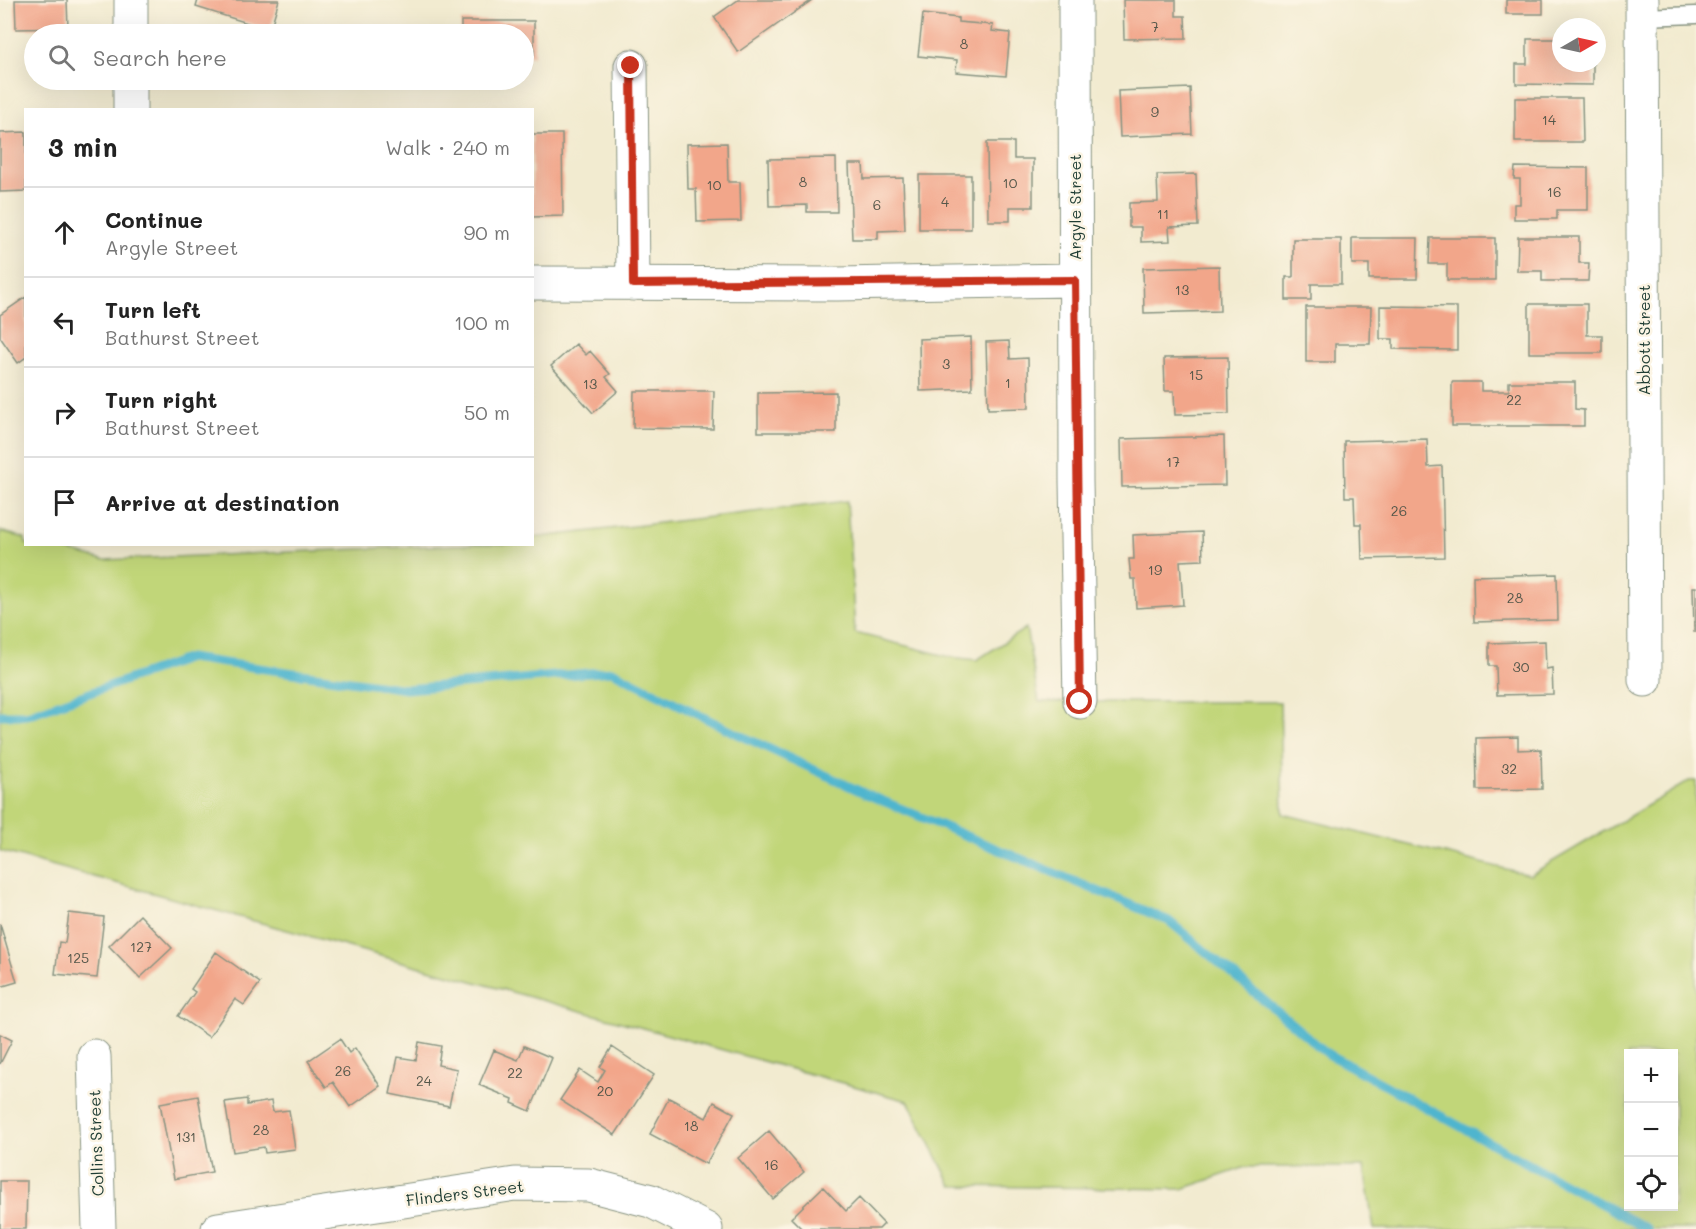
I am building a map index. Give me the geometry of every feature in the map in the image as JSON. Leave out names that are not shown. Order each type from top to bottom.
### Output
[{"type":"street","points":[[130,0],[130,24]]},
{"type":"street","name":"Argyle Street","points":[[1075,0],[1075,280],[1080,702]]},
{"type":"street","name":"Abbott Street","points":[[1642,8],[1645,680]]},
{"type":"street","points":[[631,66],[633,284]]},
{"type":"street","points":[[130,90],[130,108]]},
{"type":"street","points":[[534,283],[1075,280]]},
{"type":"street","name":"Collins Street","points":[[94,1056],[99,1229]]},
{"type":"street","name":"Flinders Street","points":[[218,1229],[515,1184],[589,1185],[651,1201],[706,1229]]},
{"type":"lane","points":[[1642,8],[1696,15]]},
{"type":"green space","points":[[847,501],[855,633],[950,657],[977,660],[1026,628],[1039,702],[1280,702],[1283,814],[1530,875],[1689,781],[1696,781],[1696,1229],[1374,1229],[1364,1167],[1246,1167],[1182,1189],[952,1186],[908,1101],[0,851],[0,531],[24,538],[24,546],[52,546],[103,560],[430,546],[534,546],[534,538]]},
{"type":"building","points":[[15,0],[67,0],[68,24],[24,24],[24,29],[16,29]]},
{"type":"building","points":[[198,0],[279,0],[272,24],[251,24],[196,7]]},
{"type":"building","points":[[738,0],[812,0],[738,52],[714,17]]},
{"type":"building","points":[[1123,0],[1176,0],[1176,16],[1185,16],[1186,38],[1124,39]]},
{"type":"building","points":[[1506,0],[1543,0],[1543,14],[1506,14]]},
{"type":"building","points":[[923,14],[958,18],[958,22],[993,25],[992,31],[1010,33],[1006,76],[956,72],[957,60],[918,56]]},
{"type":"building","points":[[461,21],[534,21],[534,24],[461,24]]},
{"type":"building","points":[[1527,39],[1552,39],[1552,72],[1593,72],[1593,85],[1516,84],[1516,64],[1527,64]]},
{"type":"building","points":[[1190,88],[1192,134],[1120,137],[1118,91]]},
{"type":"building","points":[[1515,98],[1582,98],[1583,142],[1515,142]]},
{"type":"building","points":[[24,132],[24,191],[0,192],[0,133]]},
{"type":"building","points":[[534,134],[562,134],[563,216],[534,217]]},
{"type":"building","points":[[987,142],[1014,142],[1014,159],[1033,159],[1033,207],[1010,207],[1010,221],[988,221]]},
{"type":"building","points":[[727,143],[728,182],[740,182],[741,221],[697,222],[696,189],[688,189],[687,144]]},
{"type":"building","points":[[836,158],[837,212],[807,212],[807,205],[769,206],[768,159]]},
{"type":"building","points":[[849,164],[863,164],[864,179],[903,178],[905,230],[878,231],[878,239],[852,239]]},
{"type":"building","points":[[1515,167],[1588,168],[1588,210],[1557,210],[1557,219],[1514,219],[1514,204],[1520,204],[1520,179],[1514,179]]},
{"type":"building","points":[[1196,174],[1198,226],[1169,227],[1170,241],[1141,242],[1141,227],[1129,227],[1129,203],[1158,202],[1157,175]]},
{"type":"building","points":[[919,175],[971,175],[971,229],[919,229]]},
{"type":"building","points":[[1518,237],[1579,237],[1579,263],[1589,263],[1588,281],[1542,281],[1542,271],[1517,271]]},
{"type":"building","points":[[1352,238],[1418,238],[1417,279],[1369,279],[1369,264],[1352,264]]},
{"type":"building","points":[[1430,238],[1495,238],[1495,280],[1447,280],[1447,264],[1429,264]]},
{"type":"building","points":[[1293,239],[1341,239],[1341,284],[1311,284],[1311,300],[1286,300],[1286,277],[1293,277]]},
{"type":"building","points":[[1219,266],[1220,311],[1144,313],[1143,268]]},
{"type":"building","points":[[24,298],[24,358],[18,363],[0,337],[0,315]]},
{"type":"building","points":[[1529,304],[1587,304],[1587,335],[1602,335],[1602,353],[1529,353]]},
{"type":"building","points":[[1380,306],[1457,307],[1457,350],[1393,349],[1393,339],[1380,339]]},
{"type":"building","points":[[1306,307],[1371,307],[1370,344],[1335,344],[1335,362],[1306,362]]},
{"type":"building","points":[[971,337],[972,389],[920,391],[919,339]]},
{"type":"building","points":[[1009,341],[1010,359],[1028,358],[1029,408],[988,409],[986,342]]},
{"type":"building","points":[[576,344],[586,355],[590,351],[610,374],[606,377],[618,391],[593,413],[551,366]]},
{"type":"building","points":[[1228,357],[1229,414],[1175,415],[1174,391],[1165,391],[1164,358]]},
{"type":"building","points":[[1452,382],[1481,382],[1481,391],[1509,391],[1509,382],[1575,382],[1575,409],[1584,410],[1584,426],[1452,426]]},
{"type":"building","points":[[634,391],[714,391],[713,429],[633,428]]},
{"type":"building","points":[[836,392],[836,432],[758,432],[758,393]]},
{"type":"building","points":[[1224,436],[1225,485],[1122,487],[1121,439]]},
{"type":"building","points":[[1427,439],[1428,467],[1442,466],[1444,557],[1362,559],[1361,524],[1355,524],[1354,497],[1345,497],[1344,441]]},
{"type":"building","points":[[1202,532],[1203,560],[1180,561],[1183,605],[1136,608],[1135,579],[1131,579],[1129,559],[1134,559],[1133,535]]},
{"type":"building","points":[[1557,574],[1558,620],[1474,622],[1473,576]]},
{"type":"building","points":[[1693,587],[1696,587],[1696,632],[1694,632]]},
{"type":"building","points":[[1545,641],[1546,669],[1552,668],[1553,694],[1497,695],[1496,666],[1489,666],[1489,643]]},
{"type":"building","points":[[1518,737],[1518,750],[1541,749],[1542,789],[1477,790],[1476,738]]},
{"type":"building","points":[[69,913],[104,917],[97,978],[55,974],[59,942],[65,943]]},
{"type":"building","points":[[140,915],[172,948],[140,978],[109,946]]},
{"type":"building","points":[[0,924],[17,982],[0,987]]},
{"type":"building","points":[[216,952],[260,983],[244,1005],[235,999],[209,1037],[178,1016],[195,992],[191,989]]},
{"type":"building","points":[[0,1034],[12,1040],[0,1064]]},
{"type":"building","points":[[340,1039],[349,1053],[355,1048],[380,1086],[350,1107],[333,1082],[326,1087],[308,1061]]},
{"type":"building","points":[[419,1042],[441,1046],[438,1065],[457,1069],[449,1106],[390,1094],[398,1057],[416,1060]]},
{"type":"building","points":[[524,1046],[552,1058],[530,1111],[512,1103],[513,1099],[479,1085],[494,1050],[518,1060]]},
{"type":"building","points":[[612,1047],[654,1075],[615,1135],[560,1100],[580,1070],[598,1082],[605,1070],[600,1067]]},
{"type":"building","points":[[198,1096],[212,1172],[174,1179],[160,1103]]},
{"type":"building","points":[[669,1098],[706,1118],[714,1102],[734,1113],[706,1164],[650,1134]]},
{"type":"building","points":[[247,1099],[247,1105],[271,1101],[273,1112],[289,1110],[295,1149],[265,1153],[264,1147],[233,1152],[225,1102]]},
{"type":"building","points":[[769,1131],[804,1172],[773,1199],[738,1158]]},
{"type":"building","points":[[0,1181],[27,1181],[26,1229],[0,1229]]},
{"type":"building","points":[[823,1187],[846,1211],[859,1198],[884,1224],[879,1229],[802,1229],[791,1218]]},
{"type":"waterway","points":[[0,715],[27,715],[189,658],[406,689],[612,671],[727,729],[864,793],[1169,921],[1328,1054],[1647,1229]]},
{"type":"route","points":[[631,66],[633,284],[837,284],[1075,280],[1080,702]]}]
